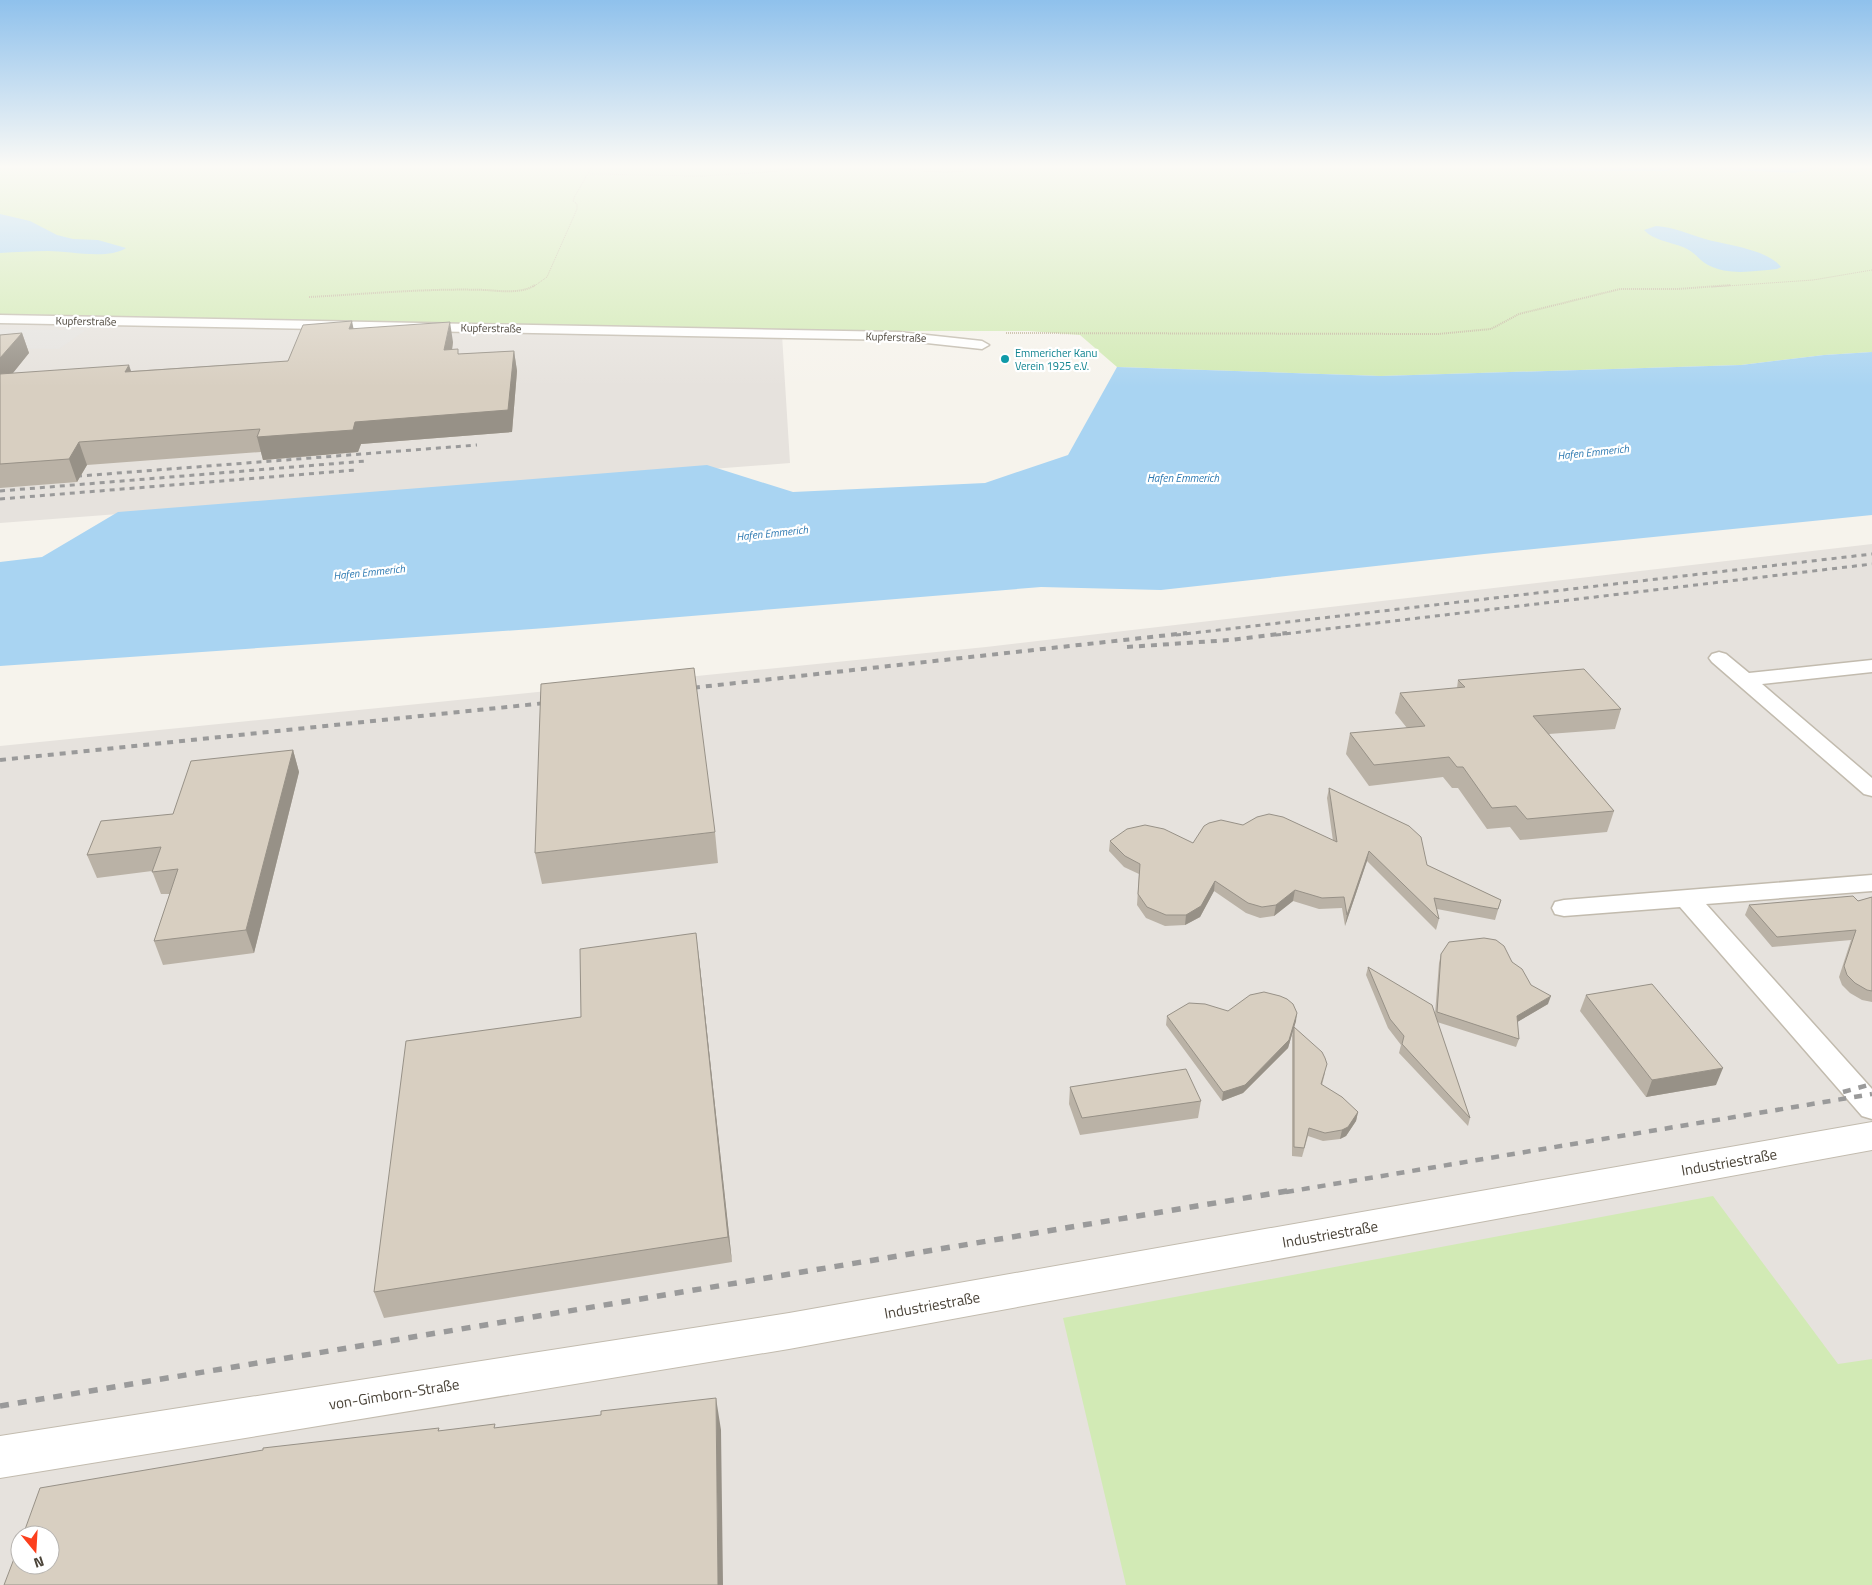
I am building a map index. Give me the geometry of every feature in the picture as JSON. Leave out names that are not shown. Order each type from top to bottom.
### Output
[{"type":"street","name":"Industriestraße","points":[[789,1331],[1872,1136]]},
{"type":"street","name":"von-Gimborn-Straße","points":[[0,1457],[789,1331]]},
{"type":"lane","name":"Kupferstraße","points":[[0,319],[899,336],[982,345]]},
{"type":"lane","points":[[1719,658],[1872,789]]},
{"type":"lane","points":[[1744,680],[1872,666]]},
{"type":"lane","points":[[1564,908],[1872,883]]},
{"type":"lane","points":[[1686,898],[1872,1108]]},
{"type":"path","points":[[306,297],[361,296],[458,289],[511,292],[531,288],[547,277],[564,239]]},
{"type":"path","points":[[1005,333],[1438,334],[1491,329],[1519,314],[1620,289],[1678,289],[1813,280],[1836,278],[1856,271],[1872,270]]},
{"type":"shaded area","points":[[0,323],[782,335],[790,463],[0,523]]},
{"type":"shaded area","points":[[0,329],[86,330],[59,349],[0,348]]},
{"type":"shaded area","points":[[1872,544],[1872,1585],[0,1585],[0,746],[986,647]]},
{"type":"green space","points":[[0,239],[1872,239],[1872,352],[1824,355],[1741,365],[1381,376],[1117,367],[1080,335],[1029,331],[872,331],[0,314]]},
{"type":"green space","points":[[1713,1196],[1838,1364],[1872,1359],[1872,1585],[1126,1585],[1063,1318]]},
{"type":"water","points":[[0,239],[98,240],[126,248],[109,254],[48,251],[0,253]]},
{"type":"water","points":[[1660,239],[1705,239],[1746,248],[1766,256],[1781,267],[1742,272],[1724,271],[1704,263],[1683,247]]},
{"type":"water","name":"Hafen Emmerich","points":[[1872,352],[1872,515],[1484,554],[1161,590],[1041,587],[546,628],[0,666],[0,562],[42,557],[118,512],[707,465],[793,492],[985,483],[1068,455],[1117,367],[1381,376],[1741,365],[1824,355]]},
{"type":"building","points":[[352,321],[349,329],[450,322],[444,350],[458,349],[458,354],[514,351],[508,410],[355,422],[353,430],[257,437],[260,429],[79,442],[69,459],[0,464],[0,374],[129,365],[125,372],[288,361],[303,325]]},
{"type":"building","points":[[22,333],[0,358],[0,335]]},
{"type":"building","points":[[694,668],[715,832],[535,853],[541,684]]},
{"type":"building","points":[[1584,669],[1621,709],[1533,716],[1614,811],[1527,819],[1516,806],[1492,808],[1463,767],[1457,767],[1449,757],[1374,765],[1350,733],[1425,726],[1400,693],[1465,687],[1458,680]]},
{"type":"building","points":[[293,750],[246,930],[154,941],[178,869],[152,872],[161,847],[87,855],[101,821],[173,814],[191,761]]},
{"type":"building","points":[[1329,788],[1409,826],[1421,837],[1427,865],[1501,900],[1498,909],[1434,898],[1439,919],[1369,851],[1347,915],[1344,897],[1322,898],[1295,890],[1276,905],[1262,907],[1248,903],[1215,881],[1201,906],[1186,915],[1166,915],[1147,907],[1138,894],[1140,864],[1125,856],[1110,841],[1127,829],[1145,825],[1164,829],[1193,843],[1204,826],[1209,823],[1221,820],[1243,825],[1257,817],[1269,814],[1283,817],[1337,842]]},
{"type":"building","points":[[1853,896],[1858,901],[1872,897],[1872,991],[1855,983],[1847,975],[1844,966],[1856,930],[1777,937],[1749,905]]},
{"type":"building","points":[[696,933],[728,1237],[374,1292],[406,1041],[581,1017],[580,949]]},
{"type":"building","points":[[1484,938],[1496,940],[1504,946],[1512,962],[1522,969],[1531,985],[1551,996],[1517,1016],[1519,1039],[1437,1012],[1441,954],[1449,942]]},
{"type":"building","points":[[1368,967],[1432,1005],[1470,1118],[1402,1044],[1404,1036],[1390,1019]]},
{"type":"building","points":[[1652,984],[1723,1068],[1652,1080],[1586,995]]},
{"type":"building","points":[[1264,992],[1280,996],[1293,1004],[1297,1013],[1289,1040],[1245,1085],[1223,1092],[1167,1016],[1189,1003],[1205,1004],[1228,1011],[1250,995]]},
{"type":"building","points":[[1294,1027],[1322,1052],[1325,1058],[1327,1064],[1321,1084],[1342,1097],[1358,1112],[1348,1127],[1342,1130],[1325,1133],[1309,1128],[1304,1148],[1294,1147]]},
{"type":"building","points":[[1186,1069],[1201,1101],[1082,1118],[1070,1087]]},
{"type":"building","points":[[716,1398],[718,1585],[4,1585],[10,1569],[10,1575],[60,1575],[60,1525],[27,1525],[40,1488],[263,1450],[263,1448],[439,1428],[438,1431],[495,1424],[494,1428],[601,1415],[601,1411]]},
{"type":"railway","points":[[67,477],[477,445]]},
{"type":"railway","points":[[0,491],[366,461]]},
{"type":"railway","points":[[0,499],[356,470]]},
{"type":"railway","points":[[1176,635],[1872,554]]},
{"type":"railway","points":[[1276,635],[1872,564]]},
{"type":"railway","points":[[682,689],[1187,633]]},
{"type":"railway","points":[[1127,647],[1230,640],[1287,633]]},
{"type":"railway","points":[[0,760],[555,702]]},
{"type":"railway","points":[[1843,1092],[1872,1084]]},
{"type":"railway","points":[[1286,1192],[1872,1094]]},
{"type":"railway","points":[[0,1406],[1293,1190]]},
{"type":"place","name":"Emmericher Kanu Verein 1925 e.V.","points":[[1005,359]]}]
